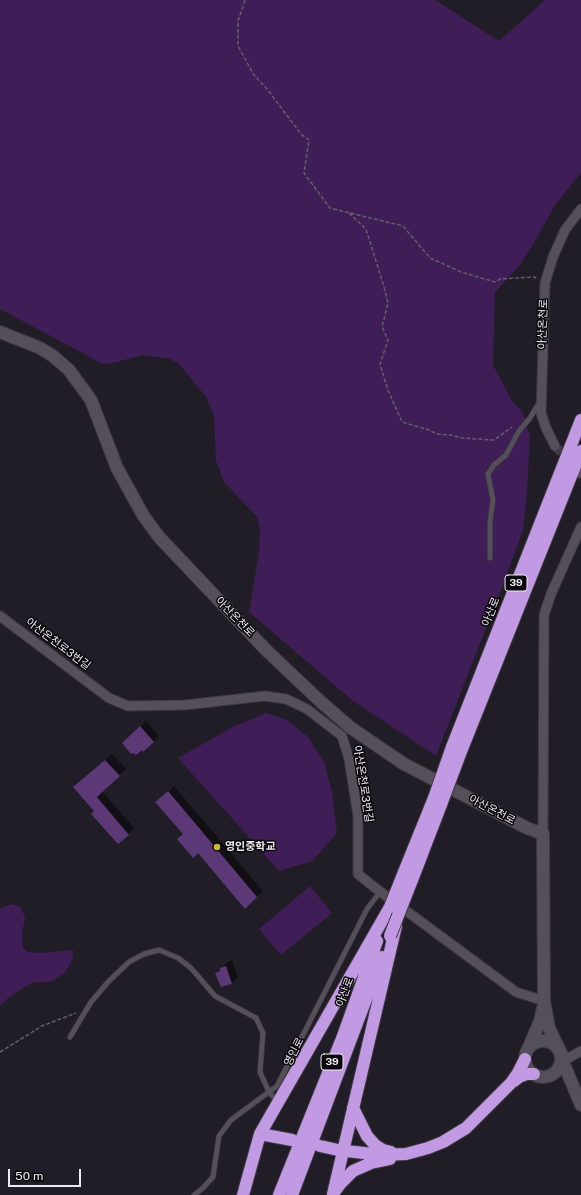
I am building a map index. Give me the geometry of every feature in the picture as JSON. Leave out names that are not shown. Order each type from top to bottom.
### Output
[{"type":"highway","name":"아산로","points":[[279,1195],[438,800],[486,660],[581,420]]},
{"type":"highway","name":"39","points":[[457,748],[581,452]]},
{"type":"highway","name":"아산로","points":[[292,1195],[386,932]]},
{"type":"highway","points":[[243,1195],[260,1134],[278,1102],[386,932]]},
{"type":"highway","points":[[332,1194],[353,1108],[386,932]]},
{"type":"highway","points":[[511,1083],[518,1073],[527,1054]]},
{"type":"highway","points":[[332,1194],[353,1172],[371,1163],[428,1148],[442,1142],[466,1128],[511,1083],[519,1077],[527,1074],[540,1075]]},
{"type":"highway","points":[[353,1108],[367,1136],[375,1145],[383,1150],[406,1154]]},
{"type":"highway","points":[[260,1134],[292,1140]]},
{"type":"highway","points":[[320,1146],[381,1155],[406,1154]]},
{"type":"main road","name":"아산온천로","points":[[0,332],[40,348],[53,356],[69,370],[91,400],[117,468],[143,515],[159,537],[266,650],[346,731],[404,764],[527,828],[543,834]]},
{"type":"main road","points":[[543,834],[544,1001],[549,1028],[559,1050],[561,1064],[581,1105]]},
{"type":"main road","points":[[544,1001],[540,1021],[527,1054],[529,1070],[540,1075],[561,1080],[569,1085],[575,1092]]},
{"type":"main road","points":[[527,1054],[533,1044],[538,1041],[550,1042],[559,1050]]},
{"type":"main road","points":[[540,1075],[556,1072],[561,1064]]},
{"type":"street","name":"아산온천로","points":[[555,446],[546,428],[541,413],[545,283],[553,257],[565,230],[581,209]]},
{"type":"street","points":[[543,834],[544,615],[551,594],[581,527]]},
{"type":"street","name":"아산온천로3번길","points":[[0,616],[109,698],[128,706],[185,705],[265,696],[286,699],[346,731],[358,816],[358,874],[380,892],[516,992],[544,1001]]},
{"type":"street","points":[[559,1050],[578,1052]]},
{"type":"street","points":[[561,1064],[578,1052]]},
{"type":"lane","points":[[490,558],[490,522],[493,500],[488,474],[494,465],[506,455],[519,431],[530,418],[541,399]]},
{"type":"lane","name":"영인로","points":[[194,1195],[213,1177],[219,1136],[231,1120],[277,1086],[367,909],[380,892]]},
{"type":"lane","points":[[70,1037],[91,1002],[109,981],[129,962],[144,954],[159,950],[178,958],[191,968],[215,996],[256,1018],[263,1034],[260,1072],[269,1092],[278,1102]]},
{"type":"path","points":[[246,0],[238,21],[238,46],[254,75],[267,89],[301,134],[309,140],[304,173],[330,208],[403,226],[430,258],[461,272],[495,282],[500,278],[534,277],[545,283]]},
{"type":"path","points":[[349,213],[366,229],[384,287],[388,303],[382,327],[388,340],[380,364],[388,390],[402,422],[437,434],[451,435],[462,438],[494,440],[515,424]]},
{"type":"path","points":[[0,1052],[42,1026],[76,1013]]},
{"type":"shaded area","points":[[0,0],[435,0],[499,41],[545,0],[581,0],[581,173],[555,205],[520,265],[495,292],[493,365],[512,401],[522,411],[530,436],[527,494],[523,530],[436,756],[353,701],[249,612],[259,551],[260,530],[257,517],[224,482],[216,461],[214,416],[206,397],[179,364],[170,359],[143,355],[109,364],[101,363],[0,309]]},
{"type":"shaded area","points":[[266,713],[287,720],[307,736],[324,761],[332,792],[337,833],[312,861],[279,871],[178,758],[231,728]]},
{"type":"shaded area","points":[[310,886],[332,913],[281,955],[259,929]]},
{"type":"shaded area","points":[[12,904],[21,907],[25,918],[22,934],[23,948],[28,952],[39,953],[73,950],[73,958],[65,973],[50,982],[33,982],[8,998],[0,1006],[0,908]]},
{"type":"building","points":[[140,726],[154,742],[143,752],[142,750],[136,755],[133,753],[131,754],[122,743]]},
{"type":"building","points":[[105,760],[120,776],[97,797],[129,835],[118,844],[91,814],[94,811],[73,787]]},
{"type":"building","points":[[168,791],[257,897],[245,909],[198,853],[193,858],[177,839],[183,834],[155,802]]},
{"type":"building","points":[[226,966],[232,984],[221,987],[215,973],[220,971],[220,968]]},
{"type":"tunnel","points":[[555,446],[570,462]]},
{"type":"place","name":"영인중학교","points":[[217,847]]}]
